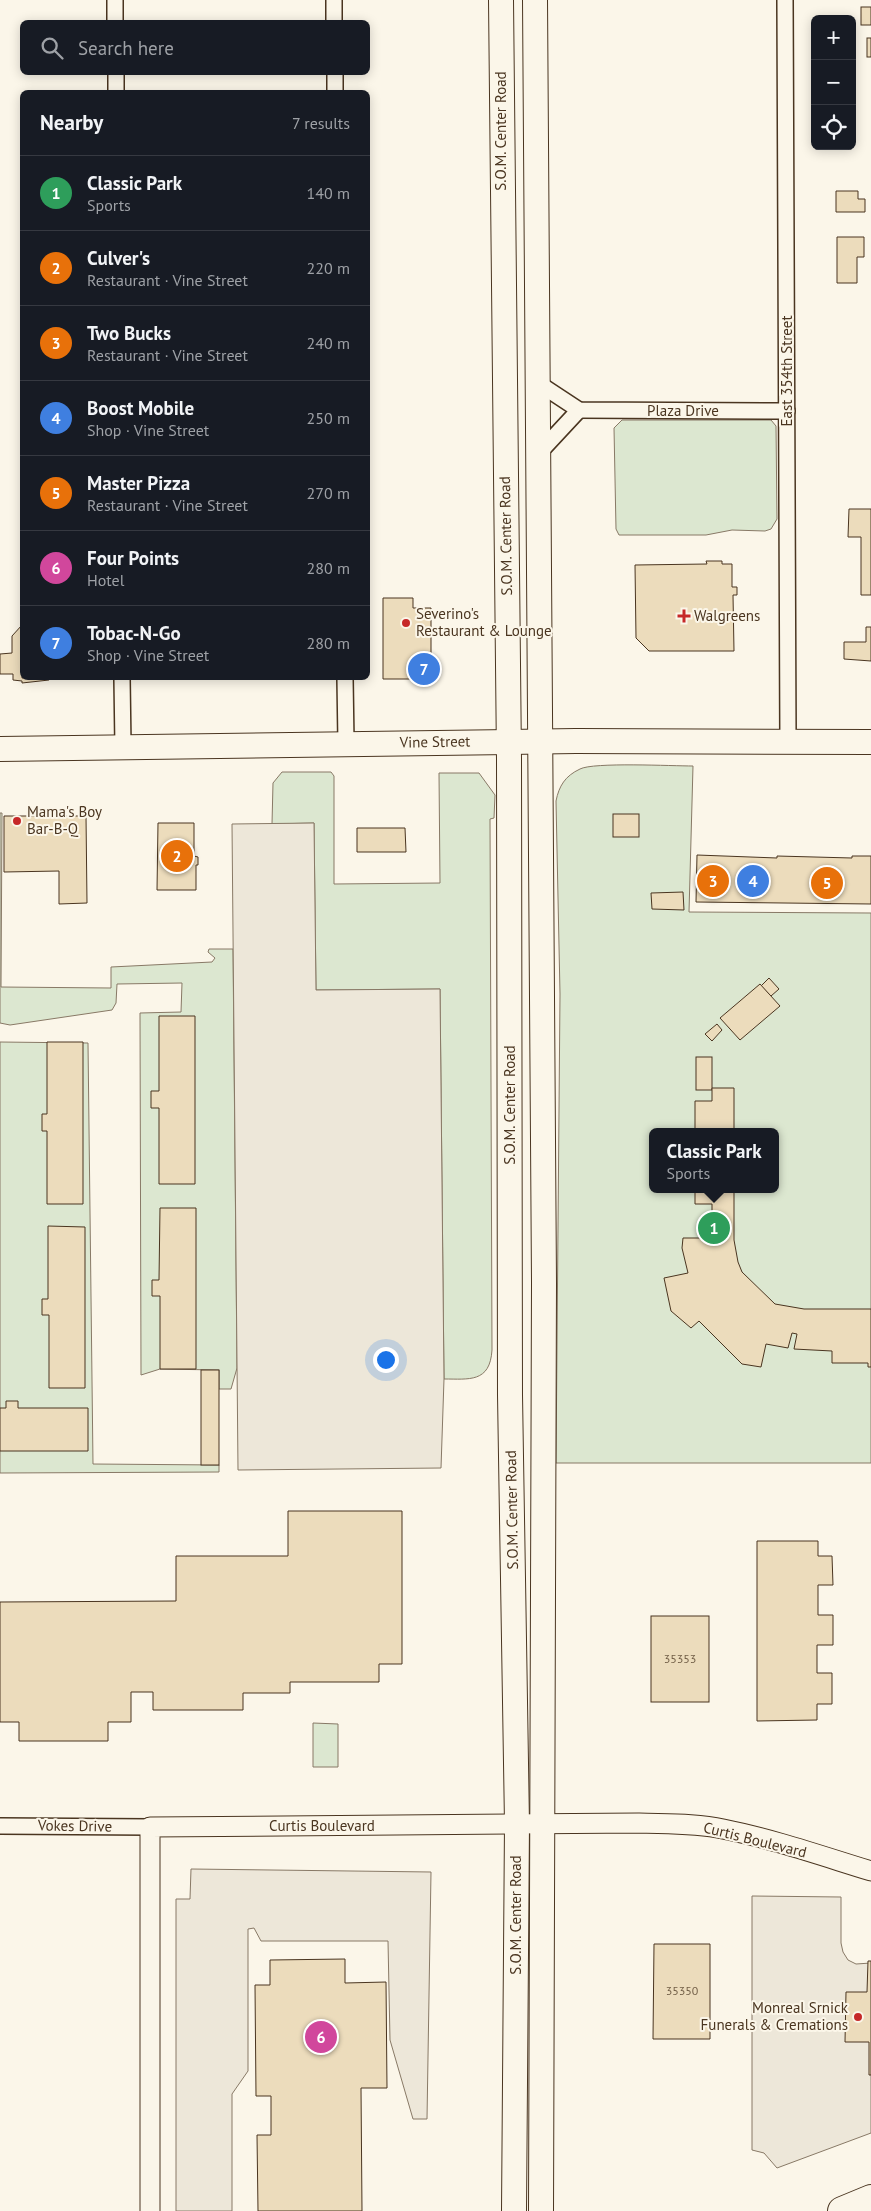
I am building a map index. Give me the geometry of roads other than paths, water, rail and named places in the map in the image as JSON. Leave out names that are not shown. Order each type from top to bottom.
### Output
[{"type":"highway","points":[[842,2211],[871,2199]]},
{"type":"main road","name":"S.O.M. Center Road","points":[[501,0],[509,742],[510,1395],[517,1824],[514,2211]]},
{"type":"main road","name":"S.O.M. Center Road","points":[[535,0],[544,1283],[541,2211]]},
{"type":"main road","name":"Vine Street","points":[[0,748],[346,743],[871,742]]},
{"type":"street","points":[[115,0],[116,20]]},
{"type":"street","points":[[334,0],[334,20]]},
{"type":"street","name":"East 354th Street","points":[[786,0],[788,741]]},
{"type":"street","points":[[116,75],[116,90]]},
{"type":"street","points":[[335,75],[335,90]]},
{"type":"street","points":[[538,383],[579,410],[539,453]]},
{"type":"street","name":"Plaza Drive","points":[[579,410],[787,411]]},
{"type":"street","points":[[122,680],[123,747]]},
{"type":"street","points":[[345,680],[346,743]]},
{"type":"street","name":"Curtis Boulevard","points":[[150,1827],[639,1823],[722,1828],[871,1871]]},
{"type":"street","name":"Vokes Drive","points":[[0,1826],[150,1827]]},
{"type":"street","points":[[150,1827],[150,2211]]},
{"type":"place","name":"Walgreens","points":[[684,616]]},
{"type":"place","name":"Severino's Restaurant & Lounge","points":[[406,623]]},
{"type":"place","name":"Tobac-N-Go","points":[[424,669]]},
{"type":"place","name":"Mama's Boy Bar-B-Q","points":[[17,821]]},
{"type":"place","name":"Culver's","points":[[177,856]]},
{"type":"place","name":"Two Bucks","points":[[713,881]]},
{"type":"place","name":"Boost Mobile","points":[[753,881]]},
{"type":"place","name":"Master Pizza","points":[[827,883]]},
{"type":"place","name":"Classic Park","points":[[714,1228]]},
{"type":"place","name":"Monreal Srnick Funerals & Cremations","points":[[858,2017]]},
{"type":"place","name":"Four Points","points":[[321,2037]]}]
